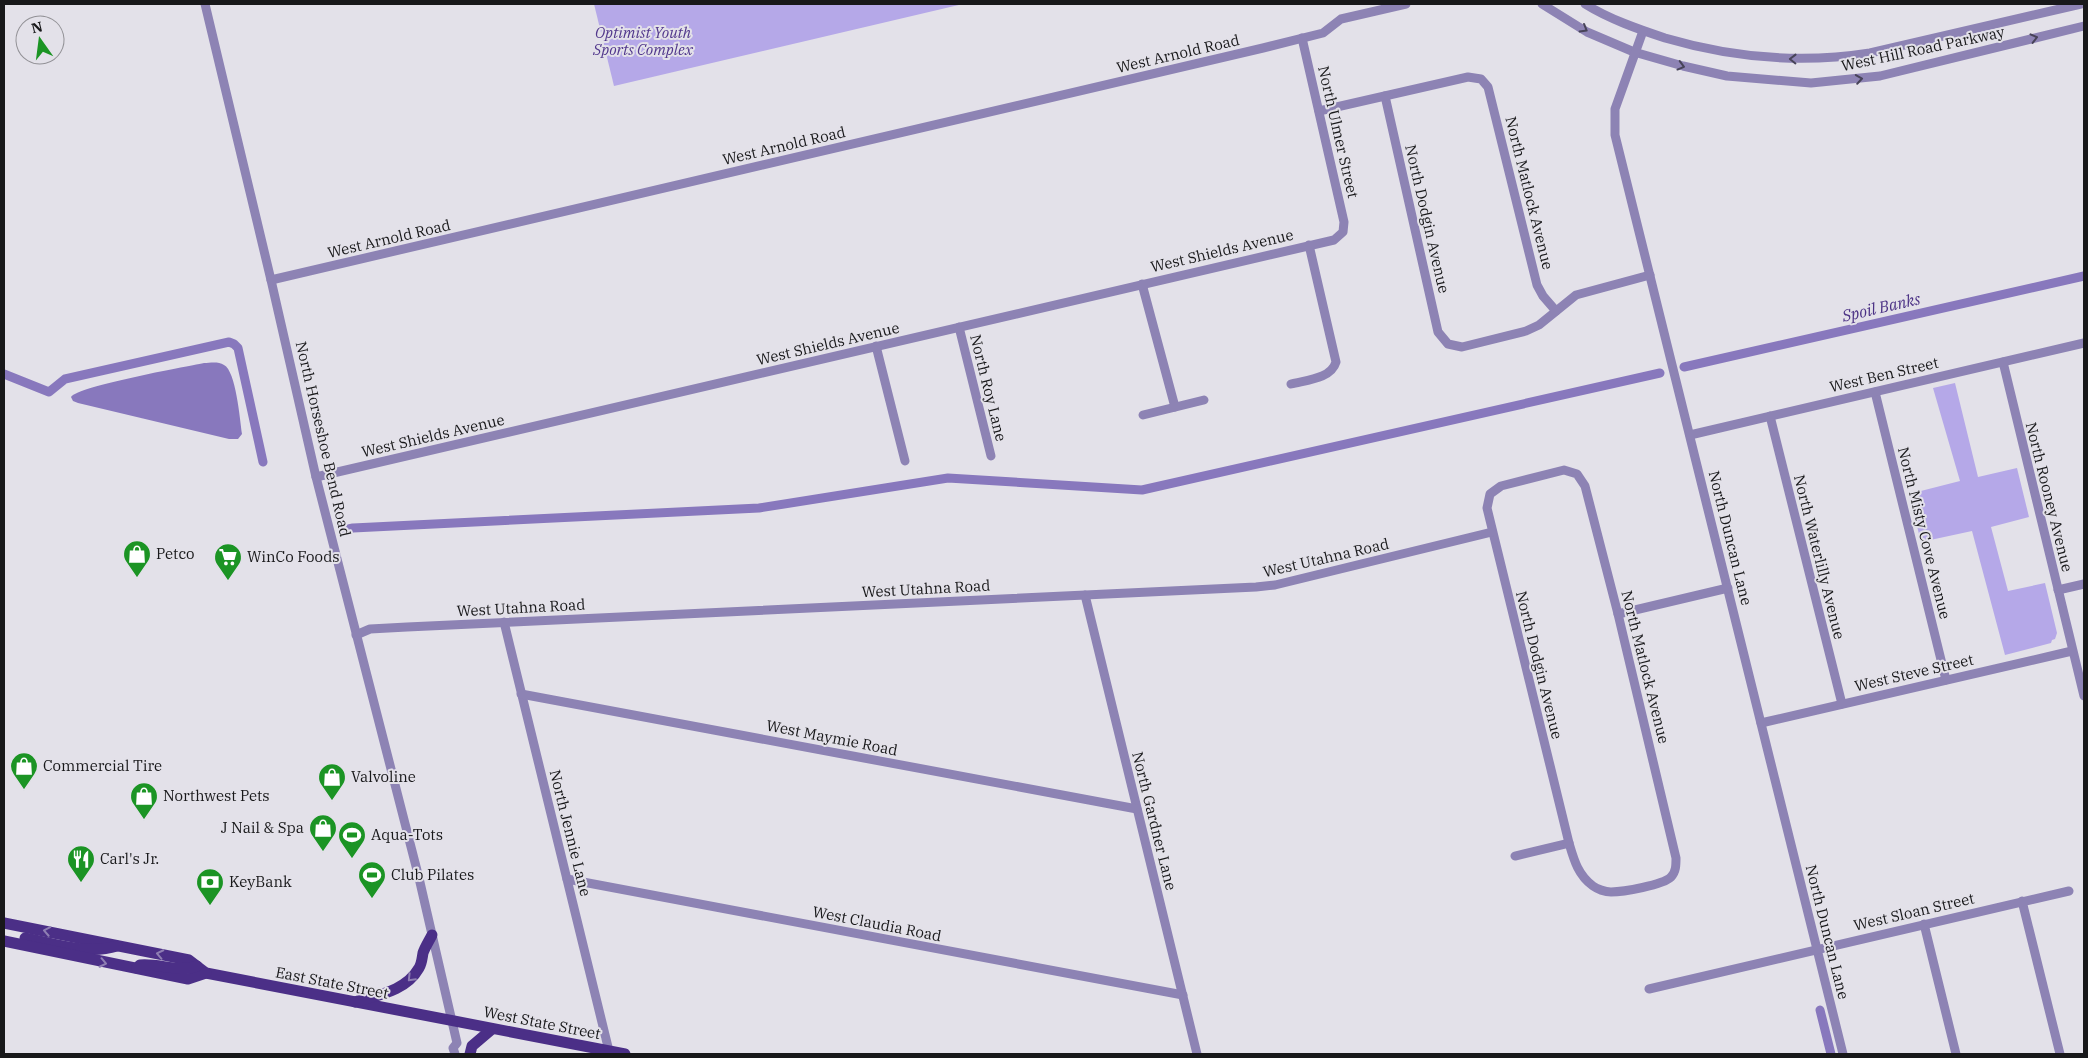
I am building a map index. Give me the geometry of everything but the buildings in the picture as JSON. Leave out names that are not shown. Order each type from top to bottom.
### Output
[{"type":"main road","name":"East State Street","points":[[4,923],[189,960],[201,970],[453,1022]]},
{"type":"main road","points":[[4,934],[103,951],[120,946]]},
{"type":"main road","points":[[352,1002],[393,990],[408,981],[419,968],[423,952],[432,935]]},
{"type":"main road","points":[[4,941],[136,970],[140,965],[149,964],[201,970]]},
{"type":"main road","name":"West State Street","points":[[453,1022],[625,1054]]},
{"type":"main road","points":[[470,1054],[472,1046],[492,1029]]},
{"type":"street","name":"North Horseshoe Bend Road","points":[[205,4],[316,477],[419,878],[453,1022],[457,1042],[453,1048],[455,1054]]},
{"type":"street","name":"West Arnold Road","points":[[271,280],[1323,33],[1341,19],[1406,4]]},
{"type":"street","name":"West Hill Road Parkway","points":[[1542,4],[1587,32],[1634,52],[1727,76],[1768,81],[1819,83],[1880,76],[2084,26]]},
{"type":"street","name":"West Hill Road Parkway","points":[[1584,4],[1643,31],[1689,45],[1730,54],[1770,59],[1838,58],[1870,54],[2044,8],[2081,4]]},
{"type":"street","name":"North Duncan Lane","points":[[1643,31],[1615,109],[1615,135],[1843,1054]]},
{"type":"street","name":"North Ulmer Street","points":[[1302,38],[1344,222],[1343,232]]},
{"type":"street","name":"North Matlock Avenue","points":[[1385,96],[1468,76],[1481,79],[1488,87],[1537,285],[1543,296],[1556,311]]},
{"type":"street","points":[[1319,111],[1385,96]]},
{"type":"street","name":"North Dodgin Avenue","points":[[1385,96],[1438,332],[1448,344],[1462,347],[1514,335],[1538,325],[1556,311]]},
{"type":"street","name":"West Shields Avenue","points":[[316,477],[1334,240],[1343,232]]},
{"type":"street","points":[[1291,384],[1325,375],[1334,368],[1336,357],[1310,245]]},
{"type":"street","points":[[1556,311],[1576,295],[1650,275]]},
{"type":"street","points":[[1142,284],[1175,407]]},
{"type":"street","name":"North Roy Lane","points":[[959,327],[991,456]]},
{"type":"street","name":"West Ben Street","points":[[1690,435],[2084,343]]},
{"type":"street","points":[[876,346],[905,461]]},
{"type":"street","name":"North Rooney Avenue","points":[[2003,362],[2084,696]]},
{"type":"street","name":"North Misty Cove Avenue","points":[[1875,392],[1946,680]]},
{"type":"street","points":[[1143,415],[1204,400]]},
{"type":"street","name":"North Waterlilly Avenue","points":[[1770,416],[1842,704]]},
{"type":"street","name":"North Dodgin Avenue","points":[[1576,474],[1564,470],[1501,486],[1490,494],[1487,508],[1568,842],[1582,877],[1594,888],[1608,892],[1622,892],[1663,882],[1671,877],[1675,871]]},
{"type":"street","name":"North Matlock Avenue","points":[[1576,474],[1582,479],[1585,486],[1618,614],[1676,858],[1675,871]]},
{"type":"street","name":"West Utahna Road","points":[[356,635],[370,629],[1275,585],[1492,532]]},
{"type":"street","points":[[2058,590],[2084,584]]},
{"type":"street","points":[[1618,614],[1728,588]]},
{"type":"street","name":"North Gardner Lane","points":[[1085,595],[1197,1054]]},
{"type":"street","name":"North Jennie Lane","points":[[504,622],[609,1051]]},
{"type":"street","name":"West Steve Street","points":[[1761,723],[2072,651]]},
{"type":"street","name":"West Maymie Road","points":[[521,694],[1137,810]]},
{"type":"street","points":[[1515,856],[1568,842]]},
{"type":"street","name":"West Claudia Road","points":[[567,879],[1183,995]]},
{"type":"street","name":"West Sloan Street","points":[[1649,989],[2069,890]]},
{"type":"street","points":[[2022,901],[2060,1054]]},
{"type":"street","points":[[1924,924],[1956,1054]]},
{"type":"green space","name":"Optimist Youth Sports Complex","points":[[594,4],[963,4],[614,86]]},
{"type":"green space","points":[[1955,383],[1978,477],[2017,468],[2029,517],[1991,527],[2008,591],[2045,583],[2057,633],[2051,643],[2005,655],[1972,531],[1921,542],[1909,494],[1960,481],[1933,388]]},
{"type":"shaded area","points":[[204,363],[222,364],[232,376],[237,396],[242,434],[238,439],[229,439],[78,403],[73,401],[71,397],[111,382]]},
{"type":"waterway","name":"Spoil Banks","points":[[1684,367],[2084,276]]},
{"type":"waterway","points":[[4,374],[49,392],[65,379],[229,342],[238,348],[263,462]]},
{"type":"waterway","points":[[344,530],[353,528],[759,508],[948,478],[1142,490],[1660,373]]},
{"type":"waterway","points":[[1820,1010],[1831,1054]]},
{"type":"place","name":"Petco","points":[[137,578]]},
{"type":"place","name":"WinCo Foods","points":[[228,581]]},
{"type":"place","name":"Commercial Tire","points":[[24,790]]},
{"type":"place","name":"Valvoline","points":[[332,801]]},
{"type":"place","name":"Northwest Pets","points":[[144,820]]},
{"type":"place","name":"J Nail & Spa","points":[[323,852]]},
{"type":"place","name":"Aqua-Tots","points":[[352,859]]},
{"type":"place","name":"Carl's Jr.","points":[[81,883]]},
{"type":"place","name":"Club Pilates","points":[[372,899]]},
{"type":"place","name":"KeyBank","points":[[210,906]]}]
